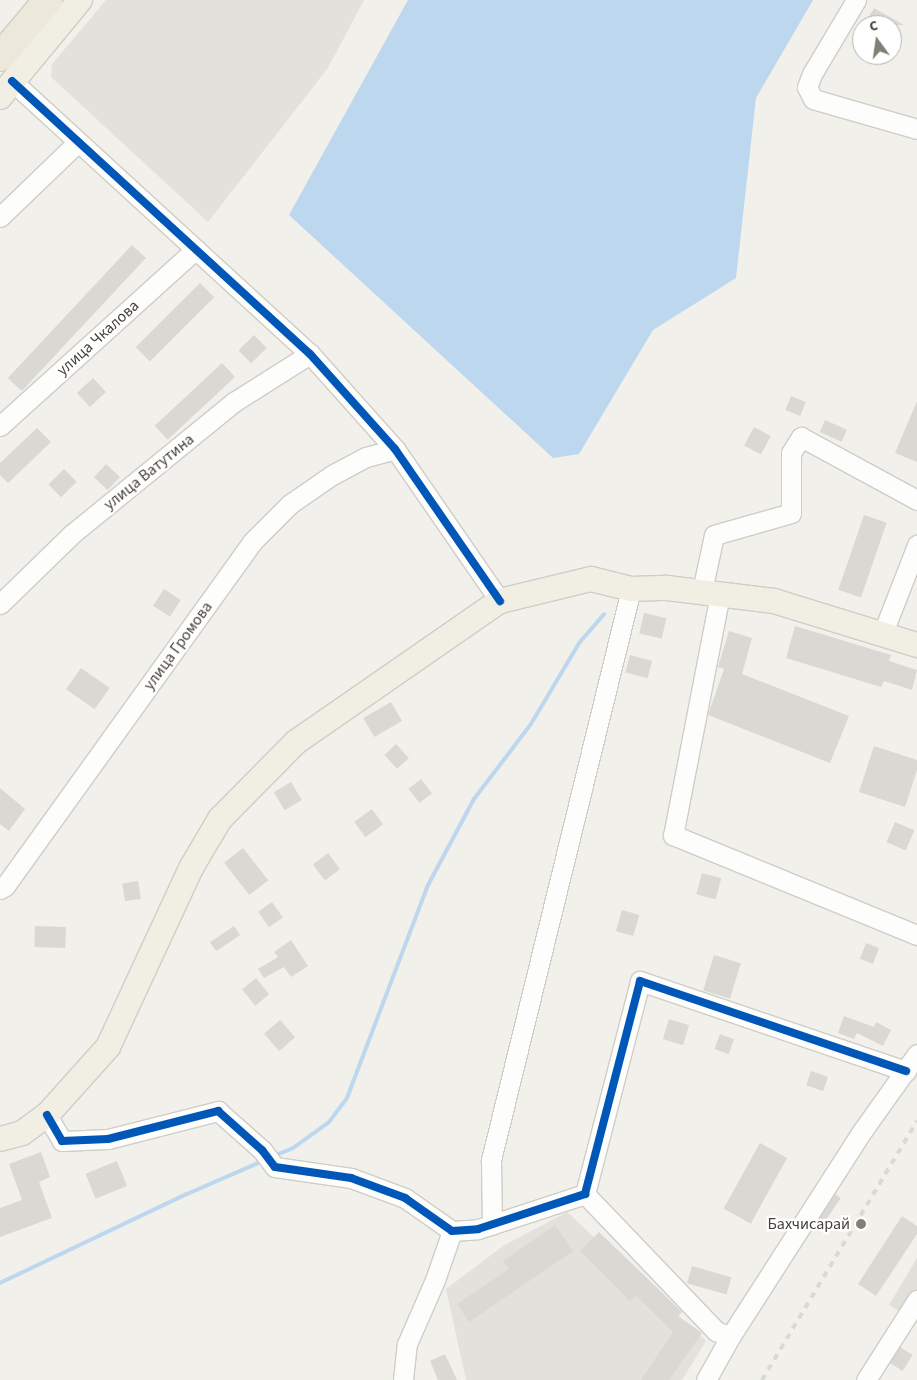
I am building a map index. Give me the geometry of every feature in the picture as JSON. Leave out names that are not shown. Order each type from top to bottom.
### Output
[{"type":"highway","points":[[0,28],[23,0]]},
{"type":"highway","points":[[4,78],[48,0]]},
{"type":"main road","points":[[4,78],[80,0]]},
{"type":"main road","points":[[0,1139],[22,1133],[47,1115],[108,1047],[191,868],[220,819],[296,742],[500,601],[591,580],[631,590],[667,588],[774,601],[917,645]]},
{"type":"street","points":[[856,0],[812,74],[807,87],[813,99],[917,128]]},
{"type":"street","points":[[4,78],[78,142],[310,354],[395,449],[500,601]]},
{"type":"street","points":[[0,216],[78,142]]},
{"type":"street","name":"улица Чкалова","points":[[0,426],[196,250]]},
{"type":"street","name":"улица Ватутина","points":[[0,604],[72,534],[234,402],[310,354]]},
{"type":"street","points":[[917,500],[801,437],[791,453],[790,513],[714,536],[711,593],[673,835],[917,935]]},
{"type":"street","name":"улица Громова","points":[[0,889],[6,886],[253,542],[290,504],[332,475],[366,457],[395,449]]},
{"type":"street","points":[[882,635],[917,545]]},
{"type":"street","points":[[492,1224],[491,1160],[631,590]]},
{"type":"street","points":[[585,1194],[640,981],[906,1071]]},
{"type":"street","points":[[706,1380],[730,1337],[863,1130],[917,1054]]},
{"type":"street","points":[[47,1115],[62,1142],[108,1139],[218,1111],[262,1150],[275,1167],[351,1178],[405,1198],[452,1231],[492,1224],[585,1194]]},
{"type":"street","points":[[585,1194],[716,1331],[730,1337]]},
{"type":"street","points":[[404,1380],[407,1344],[436,1280],[452,1231]]},
{"type":"street","points":[[866,1380],[917,1300]]},
{"type":"shaded area","points":[[106,0],[364,0],[328,68],[208,222],[51,77],[52,64]]},
{"type":"shaded area","points":[[567,1212],[706,1341],[682,1380],[466,1380],[446,1289],[503,1246]]},
{"type":"shaded area","points":[[917,1258],[917,1290],[903,1313],[889,1305]]},
{"type":"water","points":[[408,0],[813,0],[756,98],[736,278],[653,330],[579,454],[553,458],[289,215]]},
{"type":"building","points":[[874,8],[886,15],[870,15]]},
{"type":"building","points":[[132,245],[146,258],[22,391],[8,378]]},
{"type":"building","points":[[200,283],[214,297],[150,361],[136,347]]},
{"type":"building","points":[[254,335],[267,348],[251,363],[238,351]]},
{"type":"building","points":[[222,363],[235,377],[168,440],[155,426]]},
{"type":"building","points":[[93,378],[106,392],[90,407],[77,393]]},
{"type":"building","points":[[791,396],[806,402],[800,416],[785,410]]},
{"type":"building","points":[[917,401],[917,462],[895,453]]},
{"type":"building","points":[[825,420],[847,430],[842,442],[820,432]]},
{"type":"building","points":[[754,427],[771,436],[761,454],[744,446]]},
{"type":"building","points":[[37,428],[51,442],[8,483],[0,475],[0,463]]},
{"type":"building","points":[[106,464],[120,477],[108,490],[94,477]]},
{"type":"building","points":[[64,469],[77,482],[61,497],[48,485]]},
{"type":"building","points":[[864,515],[887,523],[861,598],[838,590]]},
{"type":"building","points":[[164,589],[181,600],[170,617],[153,606]]},
{"type":"building","points":[[644,613],[666,618],[662,639],[639,633]]},
{"type":"building","points":[[795,626],[891,655],[889,661],[917,670],[912,690],[884,681],[881,687],[786,658]]},
{"type":"building","points":[[729,631],[752,638],[742,674],[849,716],[830,763],[708,715],[724,669],[718,667]]},
{"type":"building","points":[[630,655],[652,661],[648,678],[625,672]]},
{"type":"building","points":[[81,668],[110,688],[95,709],[66,689]]},
{"type":"building","points":[[391,702],[402,721],[374,737],[363,718]]},
{"type":"building","points":[[396,744],[409,758],[397,769],[384,755]]},
{"type":"building","points":[[874,746],[917,760],[917,770],[905,807],[859,792]]},
{"type":"building","points":[[421,779],[432,793],[419,803],[408,789]]},
{"type":"building","points":[[291,782],[302,800],[285,810],[274,792]]},
{"type":"building","points":[[0,788],[25,809],[9,831],[0,824]]},
{"type":"building","points":[[372,809],[383,824],[365,837],[354,822]]},
{"type":"building","points":[[895,822],[914,830],[906,850],[886,842]]},
{"type":"building","points":[[243,848],[268,880],[249,895],[224,863]]},
{"type":"building","points":[[328,853],[340,869],[325,880],[313,864]]},
{"type":"building","points":[[702,873],[721,878],[716,899],[696,894]]},
{"type":"building","points":[[138,881],[141,899],[125,901],[122,884]]},
{"type":"building","points":[[272,902],[283,918],[269,927],[258,912]]},
{"type":"building","points":[[622,910],[639,915],[633,936],[616,931]]},
{"type":"building","points":[[35,926],[66,927],[65,948],[34,947]]},
{"type":"building","points":[[234,926],[240,935],[216,951],[210,942]]},
{"type":"building","points":[[291,940],[308,966],[291,977],[284,967],[264,978],[258,969],[278,957],[274,952]]},
{"type":"building","points":[[866,943],[879,948],[873,964],[860,959]]},
{"type":"building","points":[[714,955],[741,963],[730,999],[703,990]]},
{"type":"building","points":[[256,978],[269,994],[255,1006],[242,989]]},
{"type":"building","points":[[844,1016],[874,1027],[876,1022],[891,1030],[883,1046],[857,1033],[854,1039],[838,1033]]},
{"type":"building","points":[[669,1019],[689,1025],[683,1045],[663,1039]]},
{"type":"building","points":[[280,1020],[295,1037],[279,1051],[264,1034]]},
{"type":"building","points":[[720,1034],[734,1039],[729,1054],[715,1049]]},
{"type":"building","points":[[811,1071],[828,1077],[823,1091],[806,1085]]},
{"type":"building","points":[[760,1143],[787,1158],[751,1224],[724,1209]]},
{"type":"building","points":[[41,1152],[50,1177],[39,1182],[52,1218],[0,1237],[0,1208],[22,1200],[9,1164]]},
{"type":"building","points":[[117,1161],[127,1186],[96,1199],[85,1174]]},
{"type":"building","points":[[835,1194],[841,1198],[823,1224],[818,1220]]},
{"type":"building","name":"Бахчисарай","points":[[902,1216],[917,1226],[917,1234],[876,1296],[858,1284]]},
{"type":"building","points":[[555,1225],[573,1251],[469,1322],[457,1304],[509,1269],[503,1261]]},
{"type":"building","points":[[599,1232],[682,1312],[678,1316],[702,1333],[669,1380],[641,1380],[673,1332],[636,1296],[630,1301],[580,1251]]},
{"type":"building","points":[[692,1266],[731,1277],[726,1295],[687,1283]]},
{"type":"building","points":[[900,1347],[913,1355],[903,1371],[890,1363]]},
{"type":"building","points":[[445,1354],[457,1380],[438,1380],[430,1361]]},
{"type":"waterway","points":[[274,1156],[293,1148],[329,1122],[347,1098],[427,887],[474,799],[531,724],[579,643],[604,614]]},
{"type":"waterway","points":[[0,1283],[187,1194],[263,1161]]},
{"type":"railway","points":[[762,1380],[917,1121]]},
{"type":"cycle path","points":[[12,81],[310,354],[395,449],[500,601]]},
{"type":"cycle path","points":[[47,1115],[62,1141],[108,1139],[218,1111],[262,1150],[275,1167],[351,1178],[405,1198],[452,1231],[478,1229],[585,1194],[640,981],[906,1071]]},
{"type":"place","name":"Бахчисарай","points":[[861,1224]]}]
